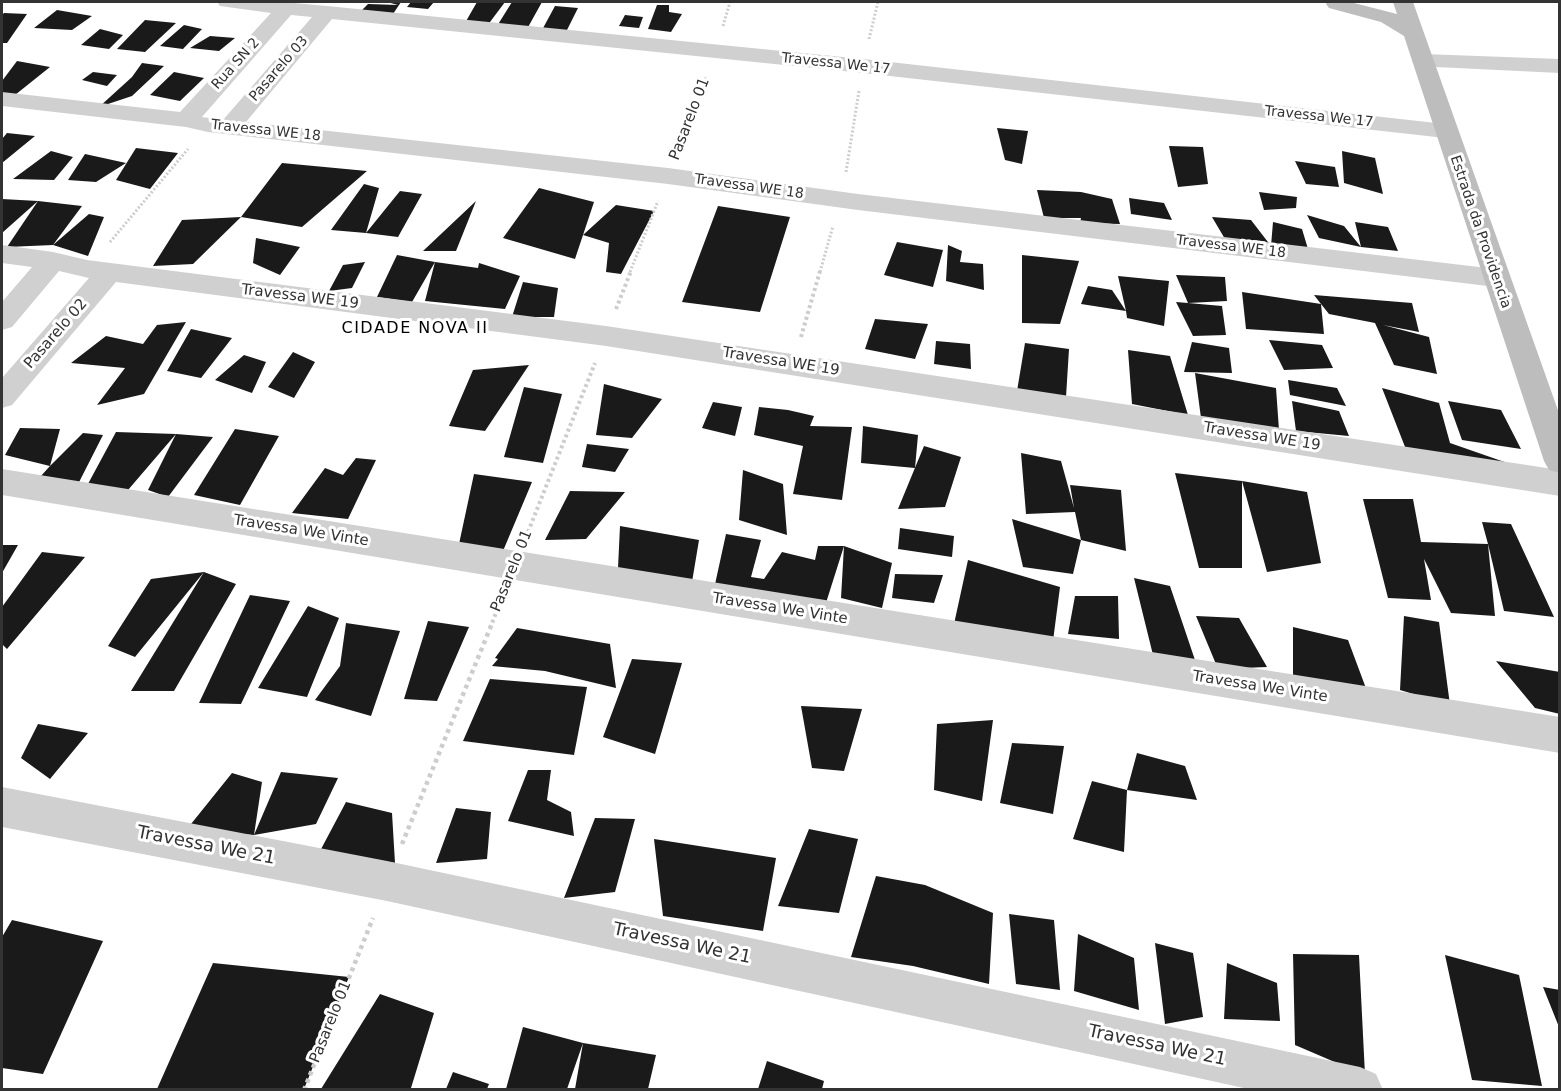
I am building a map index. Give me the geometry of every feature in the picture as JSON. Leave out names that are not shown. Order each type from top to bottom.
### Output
[{"type":"main road","points":[[1328,3],[1391,2]]},
{"type":"main road","name":"Estrada da Providencia","points":[[1403,2],[1445,131],[1560,461]]},
{"type":"main road","points":[[1328,3],[1388,18],[1414,33]]},
{"type":"street","name":"Travessa We 17","points":[[227,2],[1445,131]]},
{"type":"street","name":"Rua SN 2","points":[[208,124],[286,8]]},
{"type":"street","name":"Pasarelo 03","points":[[208,124],[327,12]]},
{"type":"street","points":[[1423,61],[1560,66]]},
{"type":"street","name":"Travessa WE 18","points":[[2,99],[668,176],[858,202],[1496,278]]},
{"type":"street","name":"Travessa WE 19","points":[[2,254],[98,270],[606,336],[1560,483]]},
{"type":"street","points":[[2,320],[53,261]]},
{"type":"street","name":"Pasarelo 02","points":[[2,397],[98,270]]},
{"type":"street","name":"Travessa We Vinte","points":[[2,482],[1560,735]]},
{"type":"street","name":"Travessa We 21","points":[[2,807],[387,880],[1360,1089]]},
{"type":"path","name":"Pasarelo 01","points":[[304,1089],[606,336],[716,52]]},
{"type":"path","points":[[98,270],[208,124]]},
{"type":"building","points":[[387,2],[401,2],[393,14],[361,11],[368,4],[398,5]]},
{"type":"building","points":[[411,2],[434,2],[428,9],[407,7]]},
{"type":"building","points":[[477,2],[505,2],[487,26],[465,23]]},
{"type":"building","points":[[512,2],[542,2],[527,29],[497,26]]},
{"type":"building","points":[[657,5],[669,5],[669,12],[682,14],[671,32],[648,29]]},
{"type":"building","points":[[555,6],[578,8],[566,32],[542,30]]},
{"type":"building","points":[[57,10],[92,16],[72,30],[34,28]]},
{"type":"building","points":[[4,13],[27,14],[7,43],[2,43],[2,15]]},
{"type":"building","points":[[625,15],[643,17],[639,28],[619,26]]},
{"type":"building","points":[[145,20],[176,23],[145,52],[117,49]]},
{"type":"building","points":[[184,25],[202,29],[183,49],[160,46]]},
{"type":"building","points":[[100,29],[123,35],[109,49],[81,45]]},
{"type":"building","points":[[210,36],[235,38],[219,51],[190,48]]},
{"type":"building","points":[[17,61],[50,67],[15,95],[2,95],[2,81]]},
{"type":"building","points":[[142,63],[164,66],[132,96],[99,107],[132,77]]},
{"type":"building","points":[[93,72],[117,75],[107,86],[82,80]]},
{"type":"building","points":[[174,72],[204,78],[180,101],[150,95]]},
{"type":"building","points":[[997,128],[1028,131],[1022,164],[1005,160]]},
{"type":"building","points":[[7,133],[35,136],[2,163],[2,139]]},
{"type":"building","points":[[1169,146],[1203,147],[1208,184],[1178,187]]},
{"type":"building","points":[[136,148],[178,153],[150,189],[116,180]]},
{"type":"building","points":[[51,151],[73,157],[54,180],[13,179]]},
{"type":"building","points":[[1342,151],[1375,158],[1383,194],[1344,183]]},
{"type":"building","points":[[85,154],[126,163],[96,182],[68,180]]},
{"type":"building","points":[[1295,161],[1335,167],[1339,187],[1306,184]]},
{"type":"building","points":[[282,163],[367,171],[302,227],[241,217]]},
{"type":"building","points":[[364,184],[379,188],[366,233],[331,230]]},
{"type":"building","points":[[539,188],[594,202],[575,259],[503,238]]},
{"type":"building","points":[[1037,190],[1081,192],[1112,199],[1120,224],[1080,223],[1081,218],[1044,218]]},
{"type":"building","points":[[400,191],[422,194],[398,237],[366,233]]},
{"type":"building","points":[[1259,192],[1297,197],[1296,208],[1264,210]]},
{"type":"building","points":[[1129,198],[1164,203],[1172,220],[1131,214]]},
{"type":"building","points":[[2,199],[38,201],[2,233]]},
{"type":"building","points":[[38,201],[82,206],[53,245],[7,247]]},
{"type":"building","points":[[476,201],[456,251],[423,251]]},
{"type":"building","points":[[616,205],[654,211],[621,274],[606,272],[609,243],[583,235]]},
{"type":"building","points":[[718,206],[790,217],[760,312],[682,302]]},
{"type":"building","points":[[89,214],[104,217],[88,256],[53,245]]},
{"type":"building","points":[[1307,215],[1344,226],[1361,247],[1319,238]]},
{"type":"building","points":[[241,217],[193,264],[153,266],[182,220]]},
{"type":"building","points":[[1212,217],[1251,220],[1271,246],[1225,239]]},
{"type":"building","points":[[1273,222],[1302,229],[1308,249],[1271,246]]},
{"type":"building","points":[[1355,222],[1388,227],[1398,251],[1361,247]]},
{"type":"building","points":[[256,238],[300,247],[280,275],[253,263]]},
{"type":"building","points":[[897,242],[943,250],[933,287],[884,275]]},
{"type":"building","points":[[948,245],[962,251],[960,262],[983,264],[984,290],[946,281]]},
{"type":"building","points":[[397,255],[435,262],[412,302],[377,297]]},
{"type":"building","points":[[1022,255],[1079,261],[1060,324],[1022,323]]},
{"type":"building","points":[[365,262],[352,288],[329,291],[343,265]]},
{"type":"building","points":[[435,262],[478,268],[479,263],[520,276],[505,309],[425,301]]},
{"type":"building","points":[[1176,275],[1225,277],[1227,301],[1188,303]]},
{"type":"building","points":[[1118,276],[1169,281],[1164,326],[1127,318]]},
{"type":"building","points":[[523,282],[558,288],[554,317],[512,317]]},
{"type":"building","points":[[1088,286],[1112,290],[1126,311],[1081,304]]},
{"type":"building","points":[[1242,292],[1321,304],[1324,334],[1246,329]]},
{"type":"building","points":[[1314,295],[1412,303],[1419,332],[1383,325],[1429,337],[1437,374],[1394,365],[1375,323],[1329,314]]},
{"type":"building","points":[[1176,302],[1222,306],[1226,335],[1193,336]]},
{"type":"building","points":[[875,319],[928,324],[915,359],[865,349]]},
{"type":"building","points":[[186,322],[144,394],[97,405],[125,368],[71,363],[106,336],[143,344],[157,325]]},
{"type":"building","points":[[191,329],[232,338],[201,378],[167,371]]},
{"type":"building","points":[[1269,340],[1322,345],[1333,368],[1284,370]]},
{"type":"building","points":[[936,341],[970,344],[971,369],[934,364]]},
{"type":"building","points":[[1192,342],[1229,348],[1232,373],[1184,372]]},
{"type":"building","points":[[1025,343],[1069,349],[1066,397],[1016,397]]},
{"type":"building","points":[[1128,350],[1170,356],[1188,415],[1132,404]]},
{"type":"building","points":[[293,352],[315,362],[294,398],[268,387]]},
{"type":"building","points":[[244,355],[266,362],[252,393],[215,380]]},
{"type":"building","points":[[529,365],[485,431],[449,426],[473,370]]},
{"type":"building","points":[[1195,373],[1276,388],[1279,430],[1201,418]]},
{"type":"building","points":[[1288,380],[1337,388],[1346,406],[1290,395]]},
{"type":"building","points":[[604,384],[662,399],[632,438],[596,435]]},
{"type":"building","points":[[524,387],[562,394],[543,463],[504,457]]},
{"type":"building","points":[[1382,388],[1439,403],[1450,443],[1516,466],[1407,452]]},
{"type":"building","points":[[1292,401],[1339,411],[1349,436],[1296,431]]},
{"type":"building","points":[[1448,401],[1501,410],[1521,449],[1462,440]]},
{"type":"building","points":[[713,402],[742,407],[735,436],[702,428]]},
{"type":"building","points":[[759,407],[814,416],[810,426],[852,427],[842,500],[793,494],[803,446],[754,435]]},
{"type":"building","points":[[863,426],[918,435],[915,468],[861,463]]},
{"type":"building","points":[[20,428],[60,429],[50,466],[5,455]]},
{"type":"building","points":[[235,429],[279,436],[240,505],[194,495]]},
{"type":"building","points":[[116,432],[176,434],[128,490],[82,495]]},
{"type":"building","points":[[83,433],[103,435],[73,494],[40,477]]},
{"type":"building","points":[[176,434],[213,437],[168,497],[148,490]]},
{"type":"building","points":[[587,444],[629,449],[615,472],[582,467]]},
{"type":"building","points":[[924,446],[961,457],[945,507],[898,509]]},
{"type":"building","points":[[1021,453],[1061,461],[1074,508],[1070,485],[1121,490],[1126,551],[1081,540],[1075,512],[1026,514]]},
{"type":"building","points":[[356,458],[376,460],[348,519],[292,513],[325,468],[343,475]]},
{"type":"building","points":[[743,470],[783,484],[787,535],[739,520]]},
{"type":"building","points":[[1175,473],[1242,481],[1242,568],[1199,568]]},
{"type":"building","points":[[474,474],[532,482],[503,551],[459,544]]},
{"type":"building","points":[[1242,481],[1307,492],[1321,563],[1267,572]]},
{"type":"building","points":[[570,491],[625,492],[586,539],[545,540]]},
{"type":"building","points":[[1363,499],[1413,499],[1421,542],[1488,544],[1495,616],[1451,613],[1424,559],[1431,600],[1388,598]]},
{"type":"building","points":[[1012,519],[1081,540],[1073,574],[1023,567]]},
{"type":"building","points":[[1482,522],[1511,524],[1554,617],[1504,611]]},
{"type":"building","points":[[620,526],[699,540],[692,582],[618,568]]},
{"type":"building","points":[[900,528],[954,536],[952,557],[898,549]]},
{"type":"building","points":[[726,534],[761,540],[751,577],[764,579],[782,552],[815,560],[818,546],[844,546],[825,606],[712,598]]},
{"type":"building","points":[[2,545],[18,545],[2,573]]},
{"type":"building","points":[[844,546],[892,563],[882,608],[841,598]]},
{"type":"building","points":[[42,552],[85,557],[7,649],[2,644],[2,607]]},
{"type":"building","points":[[968,560],[1060,587],[1053,641],[954,624]]},
{"type":"building","points":[[204,572],[236,584],[174,691],[131,691]]},
{"type":"building","points":[[204,572],[135,657],[108,646],[151,579]]},
{"type":"building","points":[[895,574],[943,575],[934,603],[892,598]]},
{"type":"building","points":[[1134,578],[1170,586],[1196,663],[1153,655]]},
{"type":"building","points":[[250,595],[290,601],[241,704],[199,703]]},
{"type":"building","points":[[1075,596],[1118,596],[1119,639],[1068,634]]},
{"type":"building","points":[[308,606],[339,618],[307,697],[258,688]]},
{"type":"building","points":[[1196,616],[1239,618],[1267,667],[1218,669]]},
{"type":"building","points":[[1404,616],[1439,622],[1450,705],[1400,690]]},
{"type":"building","points":[[428,621],[469,627],[437,701],[404,699]]},
{"type":"building","points":[[346,623],[400,631],[371,716],[315,700],[340,666]]},
{"type":"building","points":[[1293,627],[1348,640],[1367,691],[1293,681]]},
{"type":"building","points":[[517,628],[610,644],[616,688],[545,671],[492,666],[498,659],[495,658]]},
{"type":"building","points":[[632,659],[682,663],[655,754],[603,737]]},
{"type":"building","points":[[1496,661],[1560,672],[1560,714],[1535,708]]},
{"type":"building","points":[[490,679],[587,687],[574,755],[463,741]]},
{"type":"building","points":[[801,706],[862,709],[844,771],[812,768]]},
{"type":"building","points":[[993,720],[982,801],[934,790],[937,724]]},
{"type":"building","points":[[38,724],[88,733],[50,779],[21,758]]},
{"type":"building","points":[[1012,743],[1064,746],[1053,814],[1000,803]]},
{"type":"building","points":[[1137,753],[1185,766],[1197,800],[1127,790]]},
{"type":"building","points":[[528,770],[551,770],[547,800],[571,812],[574,836],[508,821]]},
{"type":"building","points":[[281,772],[338,778],[316,824],[254,835]]},
{"type":"building","points":[[232,773],[262,782],[254,835],[187,829]]},
{"type":"building","points":[[1092,781],[1127,790],[1124,852],[1073,839]]},
{"type":"building","points":[[346,802],[392,813],[395,863],[320,851]]},
{"type":"building","points":[[456,808],[491,812],[487,859],[436,863]]},
{"type":"building","points":[[595,818],[635,819],[615,892],[564,898]]},
{"type":"building","points":[[809,829],[858,839],[839,913],[778,906]]},
{"type":"building","points":[[654,839],[776,858],[763,931],[663,916]]},
{"type":"building","points":[[876,876],[925,885],[993,913],[989,984],[913,966],[851,957]]},
{"type":"building","points":[[1009,914],[1054,920],[1060,990],[1016,984]]},
{"type":"building","points":[[12,920],[103,941],[43,1074],[2,1068],[2,937]]},
{"type":"building","points":[[1078,934],[1134,958],[1139,1010],[1074,991]]},
{"type":"building","points":[[1155,943],[1193,953],[1203,1017],[1165,1024]]},
{"type":"building","points":[[1293,954],[1359,955],[1365,1075],[1295,1045]]},
{"type":"building","points":[[1445,955],[1519,975],[1542,1086],[1472,1080]]},
{"type":"building","points":[[213,963],[349,977],[304,1089],[157,1089]]},
{"type":"building","points":[[1227,963],[1277,983],[1280,1021],[1224,1019]]},
{"type":"building","points":[[1543,987],[1560,990],[1560,1027],[1559,1027]]},
{"type":"building","points":[[380,994],[434,1013],[411,1088],[321,1089]]},
{"type":"building","points":[[523,1027],[583,1043],[567,1089],[506,1089]]},
{"type":"building","points":[[583,1043],[656,1055],[648,1089],[575,1089]]},
{"type":"building","points":[[767,1061],[824,1081],[822,1089],[758,1089]]},
{"type":"building","points":[[453,1072],[489,1084],[487,1089],[446,1089]]},
{"type":"district","name":"CIDADE NOVA II","points":[[415,329]]}]
